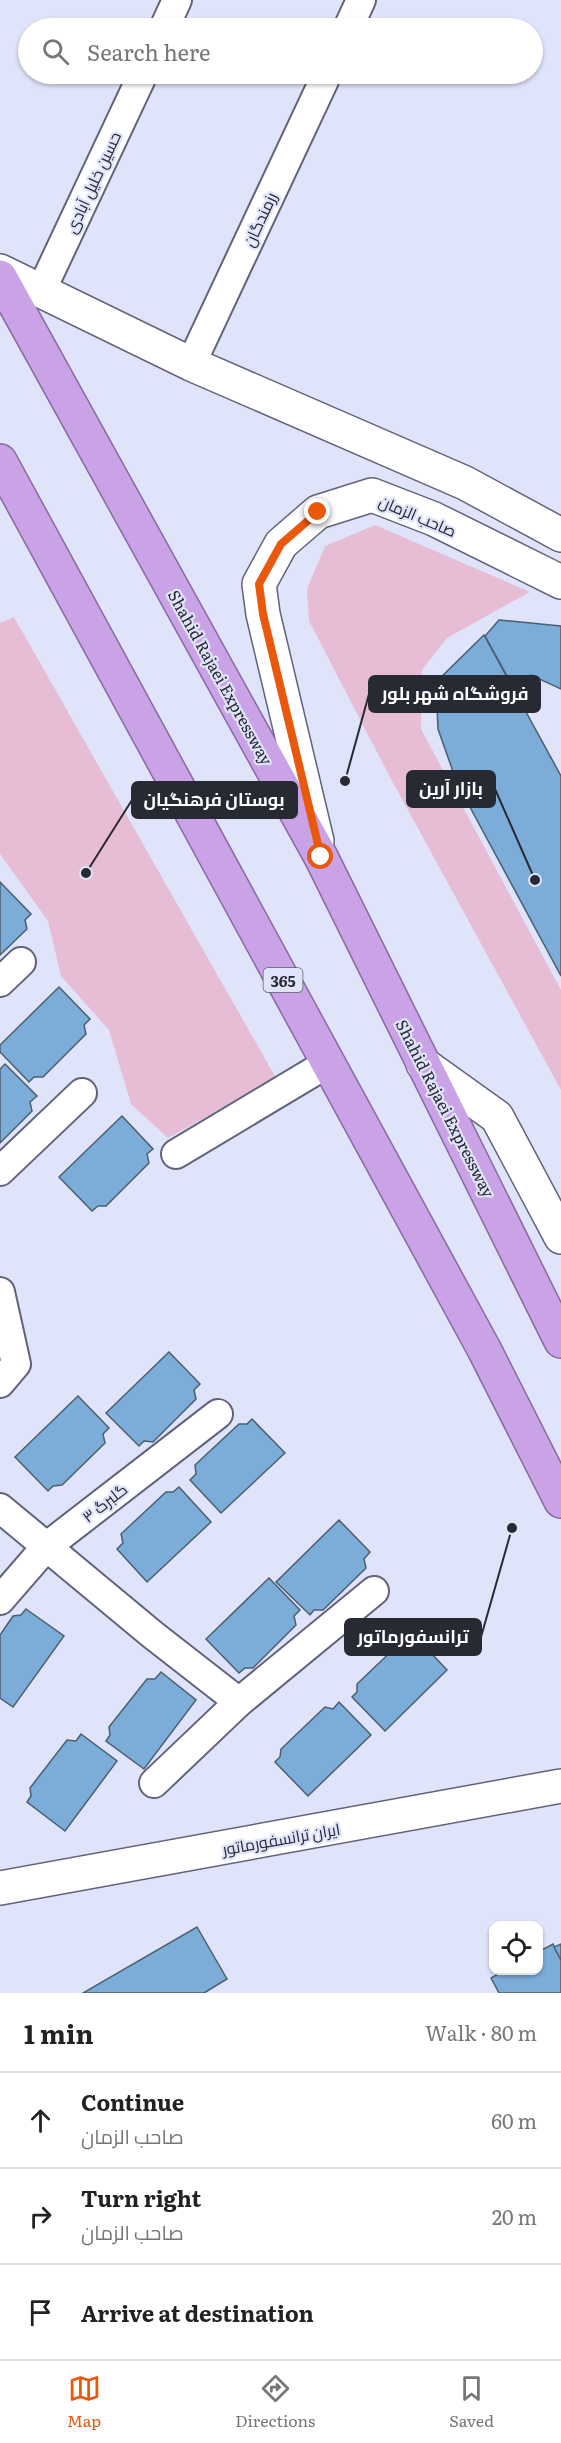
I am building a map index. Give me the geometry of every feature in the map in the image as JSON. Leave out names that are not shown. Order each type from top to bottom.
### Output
[{"type":"highway","name":"Shahid Rajaei Expressway","points":[[0,277],[321,857],[561,1341]]},
{"type":"highway","name":"365","points":[[0,461],[484,1349],[561,1501]]},
{"type":"street","points":[[169,18],[177,0]]},
{"type":"street","points":[[353,18],[361,0]]},
{"type":"street","name":"حسین خلیل آبادی","points":[[41,291],[138,84]]},
{"type":"street","name":"رزمندگان","points":[[191,364],[322,84]]},
{"type":"street","points":[[0,271],[191,364],[465,483],[561,535]]},
{"type":"street","name":"صاحب الزمان","points":[[321,857],[263,614],[259,584],[281,544],[318,512],[372,495],[434,519],[561,582]]},
{"type":"street","points":[[0,982],[21,962]]},
{"type":"street","points":[[176,1154],[328,1063]]},
{"type":"street","points":[[423,1064],[496,1117],[561,1237]]},
{"type":"street","points":[[0,1171],[82,1093]]},
{"type":"street","points":[[0,1292],[16,1364],[0,1383]]},
{"type":"street","name":"گلبرگ ۳","points":[[0,1600],[46,1547],[218,1414]]},
{"type":"street","points":[[0,1508],[239,1702]]},
{"type":"street","points":[[154,1783],[239,1702],[374,1591]]},
{"type":"street","name":"ایران ترانسفورماتور","points":[[6,1881],[561,1786]]},
{"type":"shaded area","points":[[375,525],[530,592],[447,638],[422,670],[421,729],[561,990],[561,1090],[391,779],[309,621],[307,589],[325,546]]},
{"type":"shaded area","points":[[14,617],[276,1078],[168,1138],[131,1104],[109,1030],[61,976],[48,921],[0,854],[0,623]]},
{"type":"building","points":[[499,620],[561,626],[561,689],[531,675],[512,685],[485,636]]},
{"type":"building","points":[[484,635],[561,776],[561,976],[457,783],[438,729],[436,682]]},
{"type":"building","points":[[0,882],[31,914],[25,920],[27,929],[0,955]]},
{"type":"building","points":[[59,987],[90,1019],[84,1025],[86,1034],[43,1077],[34,1077],[29,1082],[0,1052],[0,1045]]},
{"type":"building","points":[[5,1064],[37,1096],[30,1102],[32,1111],[0,1143],[0,1069]]},
{"type":"building","points":[[122,1116],[153,1149],[147,1154],[149,1163],[106,1206],[98,1206],[92,1211],[59,1177]]},
{"type":"building","points":[[169,1352],[200,1384],[194,1390],[196,1399],[153,1442],[144,1441],[139,1446],[106,1413]]},
{"type":"building","points":[[78,1396],[109,1428],[103,1434],[105,1443],[62,1485],[53,1486],[48,1491],[15,1457]]},
{"type":"building","points":[[252,1419],[285,1453],[221,1513],[190,1480],[196,1474],[195,1465],[239,1424],[247,1424]]},
{"type":"building","points":[[179,1487],[211,1522],[147,1582],[117,1549],[123,1543],[121,1534],[166,1492],[173,1492]]},
{"type":"building","points":[[339,1520],[370,1552],[364,1559],[366,1568],[323,1610],[314,1610],[310,1615],[276,1582]]},
{"type":"building","points":[[269,1578],[300,1610],[294,1616],[296,1625],[253,1668],[245,1668],[239,1673],[206,1639]]},
{"type":"building","points":[[26,1609],[64,1636],[13,1707],[0,1698],[0,1635],[13,1616],[21,1615]]},
{"type":"building","points":[[416,1637],[447,1670],[385,1731],[352,1697],[357,1692],[357,1684],[401,1642],[410,1644]]},
{"type":"building","points":[[161,1672],[196,1700],[144,1769],[106,1741],[110,1735],[109,1727],[147,1679],[155,1679]]},
{"type":"building","points":[[339,1702],[371,1735],[308,1796],[275,1762],[280,1757],[281,1749],[325,1707],[333,1709]]},
{"type":"building","points":[[81,1734],[117,1761],[65,1831],[27,1802],[31,1796],[30,1788],[67,1740],[76,1741]]},
{"type":"building","points":[[197,1927],[227,1979],[204,1993],[83,1993]]},
{"type":"building","points":[[553,1944],[561,1960],[561,1993],[499,1993],[491,1978],[496,1975],[543,1975],[543,1949]]},
{"type":"building","points":[[561,1944],[561,1960],[554,1947]]},
{"type":"place","name":"فروشگاه شهر بلور","points":[[345,781]]},
{"type":"place","name":"بوستان فرهنگیان","points":[[86,873]]},
{"type":"place","name":"بازار آرین","points":[[535,880]]},
{"type":"place","name":"ترانسفورماتور","points":[[512,1528]]},
{"type":"route","points":[[318,512],[281,544],[259,584],[263,614],[321,857]]}]
